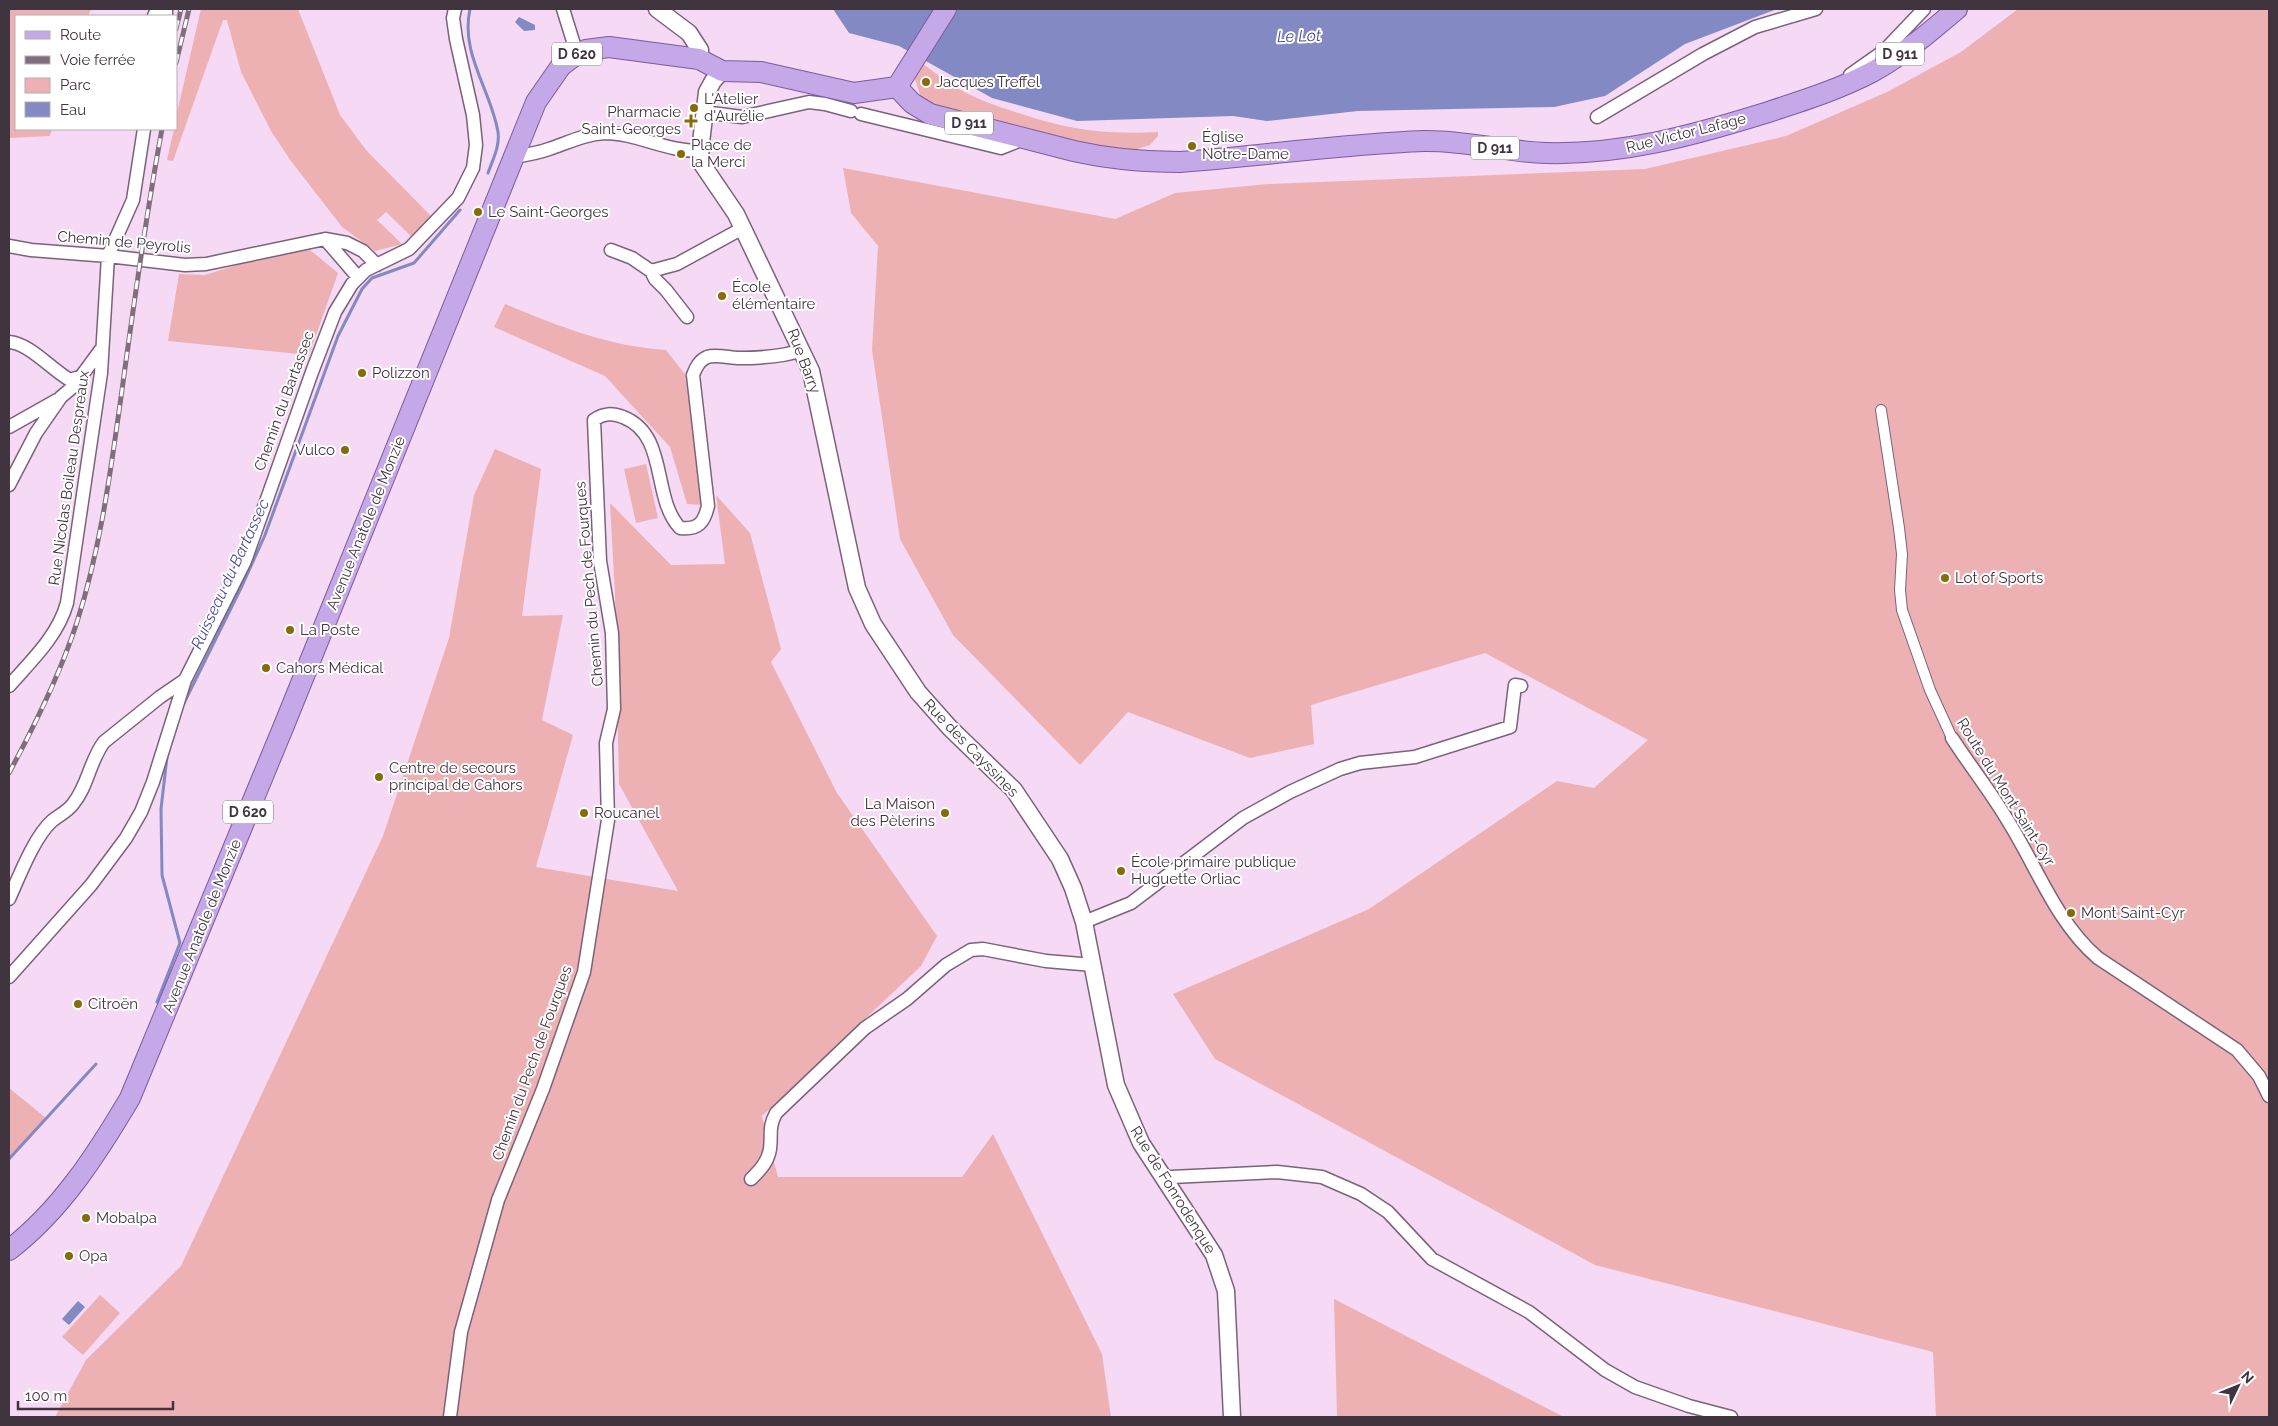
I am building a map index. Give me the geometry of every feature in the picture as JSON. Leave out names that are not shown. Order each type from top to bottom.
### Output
[{"type":"main road","points":[[897,87],[912,60],[946,9]]},
{"type":"main road","name":"Rue Victor Lafage","points":[[1019,136],[1097,156],[1146,162],[1180,162],[1426,141],[1546,153],[1601,152],[1640,147],[1683,137],[1784,107],[1835,89],[1895,58],[1957,9]]},
{"type":"main road","name":"Avenue Anatole de Monzie","points":[[9,1250],[36,1228],[57,1207],[104,1142],[130,1098],[285,723],[536,102],[562,66],[577,54],[586,50],[609,47],[699,59],[722,71]]},
{"type":"main road","name":"D 620","points":[[722,71],[761,72],[854,93],[897,87]]},
{"type":"main road","name":"D 911","points":[[897,87],[912,103],[930,114],[1019,136]]},
{"type":"street","name":"Chemin du Bartassec","points":[[9,978],[91,885],[126,838],[141,812],[153,782],[185,680],[245,561],[275,471],[336,312],[357,276],[408,249],[458,198],[473,168],[476,145],[474,115],[456,39],[453,18],[455,9]]},
{"type":"street","points":[[563,9],[577,54]]},
{"type":"street","points":[[657,9],[689,33],[700,50],[699,59]]},
{"type":"street","points":[[1597,117],[1703,54],[1755,27],[1816,9]]},
{"type":"street","points":[[1835,89],[1841,81],[1884,51],[1924,9]]},
{"type":"street","points":[[514,157],[547,150],[573,140],[605,133],[676,149],[700,151],[706,92],[722,71]]},
{"type":"street","points":[[703,112],[742,116],[809,102],[825,104],[1001,148],[1016,142],[1019,136]]},
{"type":"street","points":[[108,256],[133,200],[144,130]]},
{"type":"street","name":"Rue Barry","points":[[700,151],[702,164],[729,202],[743,228],[811,371],[844,533]]},
{"type":"street","points":[[651,271],[677,264],[743,228]]},
{"type":"street","name":"Chemin de Peyrolis","points":[[9,246],[31,250],[185,265],[206,264],[324,239],[347,243],[363,252],[377,264]]},
{"type":"street","points":[[324,239],[357,276]]},
{"type":"street","points":[[611,250],[632,258],[651,271],[655,279],[687,316]]},
{"type":"street","name":"Rue Nicolas Boileau Despreaux","points":[[9,686],[53,633],[63,616],[67,604],[96,411],[108,256]]},
{"type":"street","points":[[9,342],[20,345],[70,380],[82,376]]},
{"type":"street","points":[[9,485],[36,433],[61,397],[82,376],[102,348]]},
{"type":"street","name":"Chemin du Pech de Fourques","points":[[450,1417],[461,1332],[498,1200],[543,1089],[584,972],[608,820],[606,743],[614,708],[612,643],[600,561],[594,420],[603,414],[616,414],[632,421],[644,433],[654,452],[668,512],[680,528],[689,529],[699,526],[705,519],[708,506],[692,375],[696,367],[699,362],[709,356],[739,358],[790,355],[802,350]]},
{"type":"street","points":[[9,427],[61,397]]},
{"type":"street","name":"Route du Mont Saint-Cyr","points":[[1881,410],[1902,554],[1900,590],[1902,610],[1930,690],[1952,738],[2008,821],[2070,927],[2085,946],[2098,958],[2237,1050],[2259,1076],[2269,1096]]},
{"type":"street","name":"Rue des Cayssines","points":[[844,533],[857,588],[873,624],[918,692],[950,728],[1014,790],[1041,828],[1060,860],[1073,888],[1084,922],[1093,965]]},
{"type":"street","points":[[9,899],[38,840],[52,821],[62,816],[74,804],[90,773],[97,751],[104,742],[160,697],[185,680]]},
{"type":"street","points":[[1084,922],[1131,903],[1243,818],[1290,792],[1331,773],[1360,763],[1415,757],[1510,727],[1515,685],[1521,686]]},
{"type":"street","points":[[751,1179],[764,1166],[770,1150],[770,1124],[776,1114],[866,1028],[907,999],[946,965],[971,950],[983,949],[1046,961],[1093,965]]},
{"type":"street","name":"Rue de Fonrodenque","points":[[1093,965],[1116,1085],[1141,1143],[1214,1255],[1226,1291],[1232,1417]]},
{"type":"street","points":[[1165,1180],[1172,1177],[1277,1172],[1322,1177],[1361,1194],[1388,1212],[1432,1259],[1529,1312],[1605,1370],[1635,1387],[1689,1406],[1731,1417]]},
{"type":"green space","points":[[9,9],[91,9],[88,15],[15,15],[15,130],[52,130],[50,136],[9,138]]},
{"type":"green space","points":[[201,9],[298,9],[340,115],[366,150],[431,216],[411,236],[386,212],[377,220],[402,244],[375,251],[342,227],[291,161],[271,131],[241,72],[227,20],[223,20],[173,161],[167,160],[174,130],[178,130],[178,108]]},
{"type":"green space","points":[[2018,9],[2269,9],[2269,1417],[1936,1417],[1933,1352],[1595,1265],[1215,1059],[1173,994],[1369,909],[1557,781],[1594,788],[1648,740],[1485,653],[1311,705],[1314,744],[1250,758],[1128,712],[1080,765],[953,635],[900,539],[872,350],[878,246],[851,213],[843,168],[1115,219],[1175,193],[1268,184],[1645,169],[1786,136],[1887,92],[1961,52]]},
{"type":"green space","points":[[922,63],[949,83],[972,96],[1031,117],[1084,129],[1118,133],[1158,132],[1158,136],[1150,145],[1137,149],[1101,149],[961,114],[925,102],[920,95],[915,79]]},
{"type":"green space","points":[[310,250],[338,273],[309,355],[168,341],[179,274],[205,275],[262,257]]},
{"type":"green space","points":[[505,304],[584,334],[644,348],[666,350],[691,382],[702,505],[687,504],[670,447],[605,376],[494,327]]},
{"type":"green space","points":[[495,449],[541,469],[522,616],[563,615],[542,720],[573,735],[536,867],[678,891],[619,784],[615,594],[610,503],[671,565],[725,564],[716,495],[750,533],[781,649],[771,662],[837,793],[937,936],[921,966],[762,1116],[778,1177],[962,1177],[993,1134],[1102,1354],[1111,1417],[55,1417],[86,1360],[181,1266],[383,836],[449,638],[474,495]]},
{"type":"green space","points":[[646,464],[658,518],[636,523],[624,469]]},
{"type":"green space","points":[[9,1088],[46,1118],[9,1159]]},
{"type":"green space","points":[[100,1295],[120,1313],[83,1355],[62,1337]]},
{"type":"green space","points":[[1334,1299],[1564,1417],[1337,1417]]},
{"type":"water","name":"Le Lot","points":[[833,9],[1777,9],[1685,44],[1605,96],[1554,107],[1358,111],[1267,121],[1233,116],[1077,121],[992,98],[899,46],[849,33]]},
{"type":"water","points":[[519,17],[535,25],[535,30],[524,31],[515,22]]},
{"type":"water","points":[[78,1301],[85,1307],[69,1325],[62,1319]]},
{"type":"waterway","name":"Ruisseau du Bartassec","points":[[470,9],[469,41],[498,132],[497,147],[488,173]]},
{"type":"waterway","name":"Ruisseau du Bartassec","points":[[184,703],[265,535],[338,336],[362,289],[372,278],[414,263],[460,210]]},
{"type":"waterway","name":"Ruisseau du Bartassec","points":[[157,1002],[180,943],[162,875],[161,809],[167,757]]},
{"type":"waterway","name":"Ruisseau du Bartassec","points":[[9,1159],[96,1064]]},
{"type":"railway","points":[[178,21],[181,9]]},
{"type":"railway","points":[[178,55],[189,9]]},
{"type":"railway","points":[[9,773],[63,661],[77,622],[93,565],[109,478],[140,259],[162,130]]},
{"type":"place","name":"Jacques Treffel","points":[[926,82]]},
{"type":"place","name":"L'Atelier d'Aurélie","points":[[694,108]]},
{"type":"place","name":"Pharmacie Saint-Georges","points":[[691,121]]},
{"type":"place","name":"Église Notre-Dame","points":[[1192,146]]},
{"type":"place","name":"Place de la Merci","points":[[681,154]]},
{"type":"place","name":"Le Saint-Georges","points":[[478,212]]},
{"type":"place","name":"École élémentaire","points":[[722,296]]},
{"type":"place","name":"Polizzon","points":[[362,373]]},
{"type":"place","name":"Vulco","points":[[345,450]]},
{"type":"place","name":"Lot of Sports","points":[[1945,578]]},
{"type":"place","name":"La Poste","points":[[290,630]]},
{"type":"place","name":"Cahors Médical","points":[[266,668]]},
{"type":"place","name":"Centre de secours principal de Cahors","points":[[379,777]]},
{"type":"place","name":"Roucanel","points":[[584,813]]},
{"type":"place","name":"La Maison des Pèlerins","points":[[945,813]]},
{"type":"place","name":"École primaire publique Huguette Orliac","points":[[1121,871]]},
{"type":"place","name":"Mont Saint-Cyr","points":[[2071,913]]},
{"type":"place","name":"Citroën","points":[[78,1004]]},
{"type":"place","name":"Mobalpa","points":[[86,1218]]},
{"type":"place","name":"Opa","points":[[69,1256]]}]
